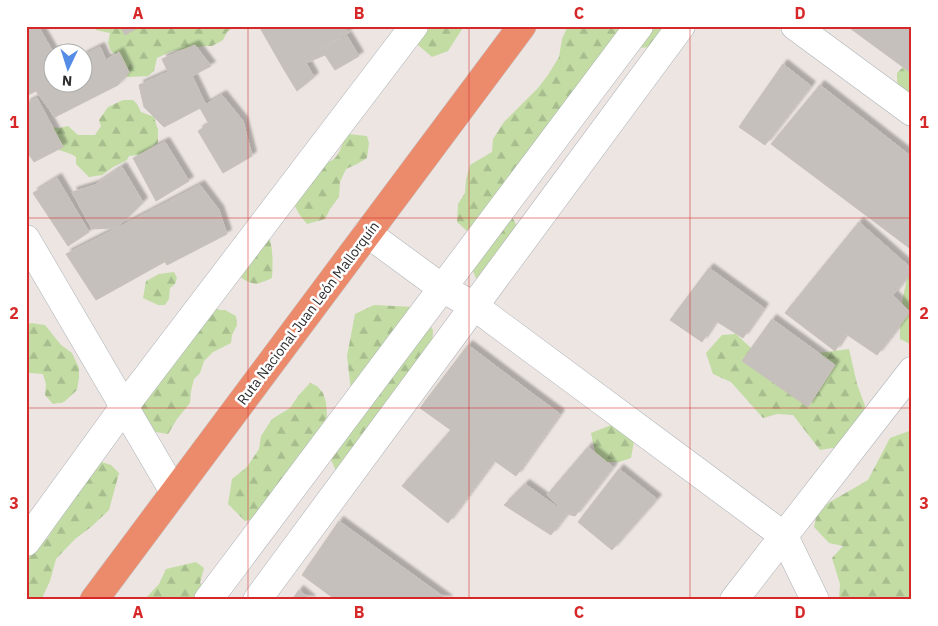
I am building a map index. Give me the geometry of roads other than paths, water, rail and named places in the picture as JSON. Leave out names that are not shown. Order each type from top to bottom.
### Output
[{"type":"highway","name":"Ruta Nacional Juan León Mallorquín","points":[[94,600],[522,26]]},
{"type":"street","points":[[26,542],[124,407],[414,26]]},
{"type":"street","points":[[208,600],[639,26]]},
{"type":"street","points":[[257,600],[681,26]]},
{"type":"street","points":[[795,26],[912,112]]},
{"type":"street","points":[[367,233],[442,288],[474,306],[784,536],[815,600]]},
{"type":"street","points":[[26,239],[174,492]]},
{"type":"street","points":[[734,600],[912,370]]}]
